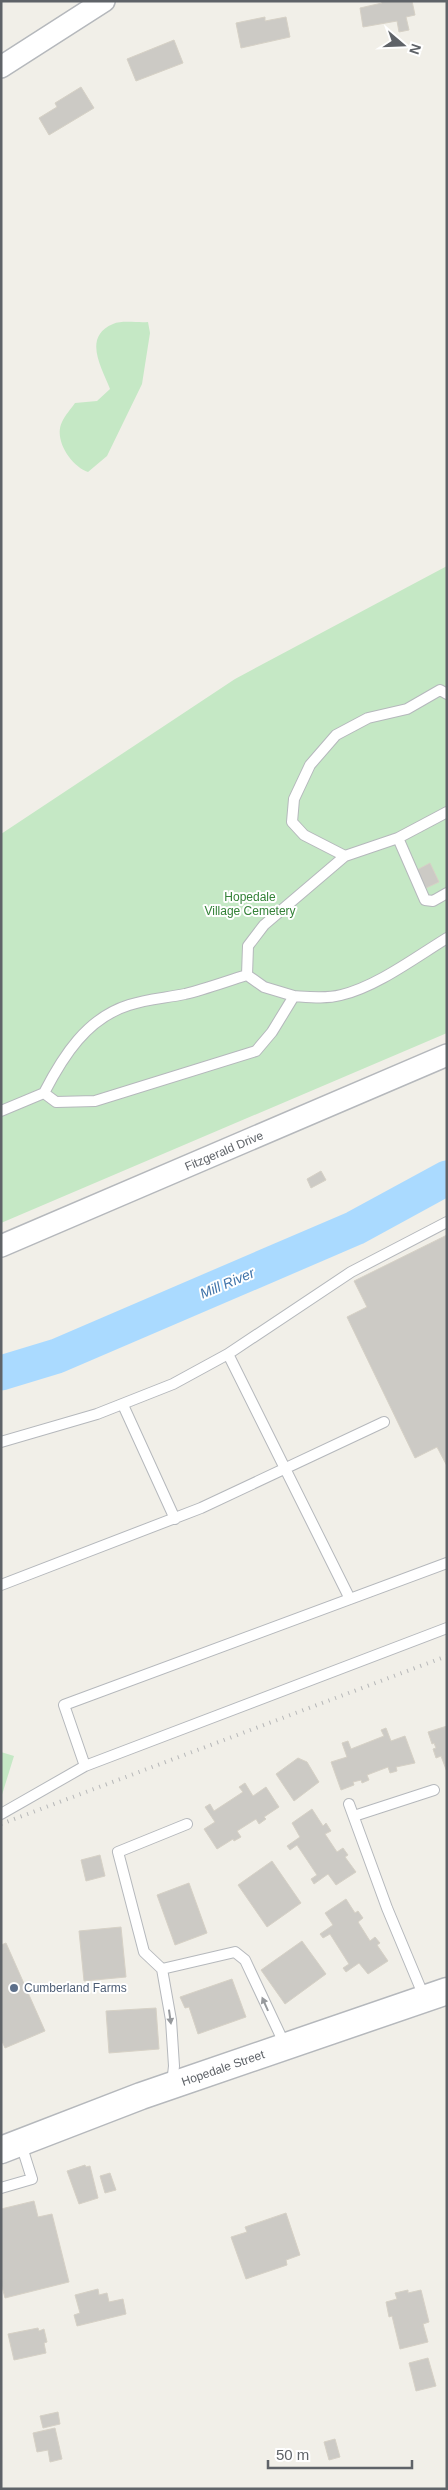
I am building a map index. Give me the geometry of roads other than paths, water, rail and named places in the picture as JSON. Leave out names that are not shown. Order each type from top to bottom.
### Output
[{"type":"street","points":[[1,67],[104,1]]},
{"type":"street","name":"Fitzgerald Drive","points":[[1,1246],[447,1055]]},
{"type":"street","name":"Hopedale Street","points":[[8,2145],[172,2085],[436,1995]]},
{"type":"lane","points":[[344,856],[304,835],[292,822],[294,799],[310,765],[336,736],[368,718],[407,709],[445,690]]},
{"type":"lane","points":[[247,975],[248,946],[264,925],[344,856],[398,838],[447,812]]},
{"type":"lane","points":[[398,838],[425,900],[433,901],[447,893]]},
{"type":"lane","points":[[247,975],[264,986],[294,996],[316,998],[340,996],[361,989],[447,938]]},
{"type":"lane","points":[[1,1111],[44,1093],[58,1066],[78,1039],[107,1013],[128,1005],[186,994],[247,975]]},
{"type":"lane","points":[[44,1093],[56,1102],[95,1101],[256,1051],[272,1032],[294,996]]},
{"type":"lane","points":[[1,1442],[123,1405],[173,1384],[228,1354],[335,1282],[447,1222]]},
{"type":"lane","points":[[228,1354],[350,1599]]},
{"type":"lane","points":[[123,1405],[175,1519]]},
{"type":"lane","points":[[1,1585],[175,1519],[384,1422]]},
{"type":"lane","points":[[85,1766],[64,1705],[447,1563]]},
{"type":"lane","points":[[1,1814],[85,1766],[447,1628]]},
{"type":"lane","points":[[354,1816],[434,1790]]},
{"type":"lane","points":[[349,1804],[387,1908],[436,1995]]},
{"type":"lane","points":[[172,2085],[174,2066],[171,2020],[162,1969],[144,1952],[118,1852],[187,1824]]},
{"type":"lane","points":[[162,1969],[235,1952],[245,1960],[286,2046]]},
{"type":"lane","points":[[1,2188],[32,2179],[8,2145]]},
{"type":"waterway","name":"Mill River","points":[[1,1373],[57,1356],[355,1228],[447,1178]]},
{"type":"railway","points":[[1,1824],[447,1656]]},
{"type":"place","name":"Cumberland Farms","points":[[14,1988]]},
{"type":"park label","name":"Hopedale Village Cemetery","points":[[250,904]]}]
